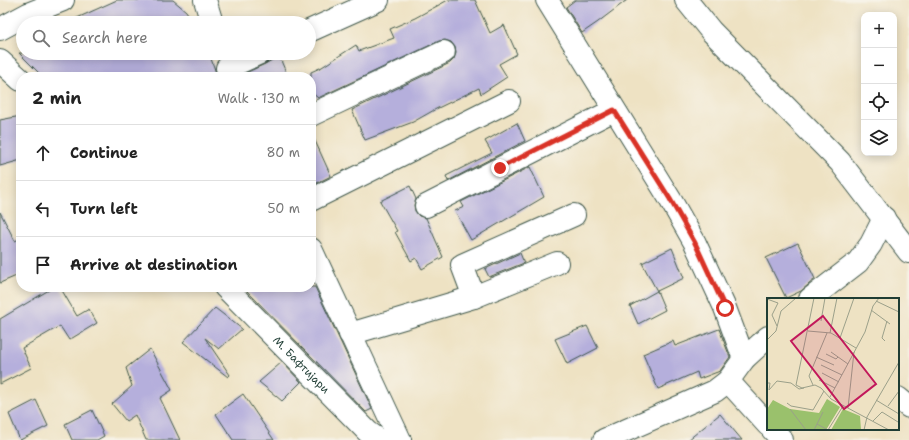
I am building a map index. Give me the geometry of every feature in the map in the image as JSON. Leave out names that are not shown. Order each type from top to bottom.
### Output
[{"type":"street","points":[[0,29],[26,7],[63,0]]},
{"type":"street","points":[[205,0],[210,16]]},
{"type":"street","points":[[316,28],[378,0]]},
{"type":"street","points":[[546,0],[670,199],[695,243],[725,308],[744,359]]},
{"type":"street","points":[[686,0],[710,30],[840,162],[909,252]]},
{"type":"street","points":[[316,113],[444,52]]},
{"type":"street","points":[[227,66],[242,60]]},
{"type":"street","points":[[0,61],[16,75]]},
{"type":"street","points":[[316,198],[510,101]]},
{"type":"street","points":[[426,206],[614,110]]},
{"type":"street","points":[[474,297],[462,265],[574,215]]},
{"type":"street","points":[[811,298],[858,262],[871,244],[884,218]]},
{"type":"street","points":[[316,260],[400,440]]},
{"type":"street","points":[[350,334],[474,297],[556,263]]},
{"type":"street","name":"М. Бафтијари","points":[[230,292],[368,432],[379,440]]},
{"type":"street","points":[[611,439],[704,397],[728,382],[744,359],[767,338]]},
{"type":"street","points":[[728,382],[767,424]]},
{"type":"street","points":[[899,399],[909,407]]},
{"type":"street","points":[[773,430],[782,440]]},
{"type":"building","points":[[117,0],[173,0],[186,11],[189,16],[82,16]]},
{"type":"building","points":[[448,0],[475,0],[490,33],[504,25],[517,54],[499,64],[507,77],[481,94],[479,88],[413,122],[365,140],[352,110],[450,63],[454,59],[456,53],[455,47],[451,42],[445,40],[439,41],[318,98],[316,96],[316,72],[311,72],[322,67],[356,45],[359,51],[394,38],[390,29],[415,18]]},
{"type":"building","points":[[575,0],[627,0],[582,33],[566,7]]},
{"type":"building","points":[[26,60],[211,60],[216,72],[38,72]]},
{"type":"building","points":[[272,60],[281,60],[286,72],[248,72]]},
{"type":"building","points":[[16,117],[16,161],[0,166],[0,120]]},
{"type":"building","points":[[517,123],[525,141],[448,181],[446,176],[492,153],[485,141]]},
{"type":"building","points":[[316,143],[331,176],[316,184]]},
{"type":"building","points":[[530,167],[544,197],[471,240],[455,211],[464,207],[461,202]]},
{"type":"building","points":[[410,186],[416,199],[414,205],[415,211],[419,216],[426,218],[443,257],[422,269],[416,258],[411,261],[395,232],[397,231],[380,201]]},
{"type":"building","points":[[0,212],[16,240],[16,276],[0,283]]},
{"type":"building","points":[[798,243],[815,279],[801,291],[786,298],[766,258]]},
{"type":"building","points":[[672,248],[684,278],[657,291],[642,263]]},
{"type":"building","points":[[520,253],[524,263],[489,277],[485,269]]},
{"type":"building","points":[[316,289],[372,409],[366,412],[248,292],[316,292]]},
{"type":"building","points":[[657,291],[665,310],[638,324],[630,306]]},
{"type":"building","points":[[46,292],[63,292],[77,316],[89,309],[97,323],[69,340],[60,326],[22,348],[31,368],[0,384],[0,319]]},
{"type":"building","points":[[215,308],[242,329],[219,349],[205,338],[230,375],[228,377],[183,342]]},
{"type":"building","points":[[587,326],[598,348],[567,364],[555,339]]},
{"type":"building","points":[[719,329],[730,357],[720,371],[699,379],[697,372],[658,389],[643,354],[673,341],[675,346]]},
{"type":"building","points":[[150,349],[172,390],[160,398],[180,440],[146,440],[135,415],[126,421],[112,404],[132,386],[126,368]]},
{"type":"building","points":[[282,362],[301,382],[282,401],[259,382]]},
{"type":"building","points":[[243,394],[274,440],[233,440],[216,414]]},
{"type":"building","points":[[36,400],[48,426],[20,440],[9,414]]},
{"type":"building","points":[[92,410],[104,436],[97,440],[72,440],[65,424]]},
{"type":"building","points":[[720,414],[742,440],[688,440]]},
{"type":"route","points":[[500,168],[614,110],[670,199],[695,243],[725,308]]}]
